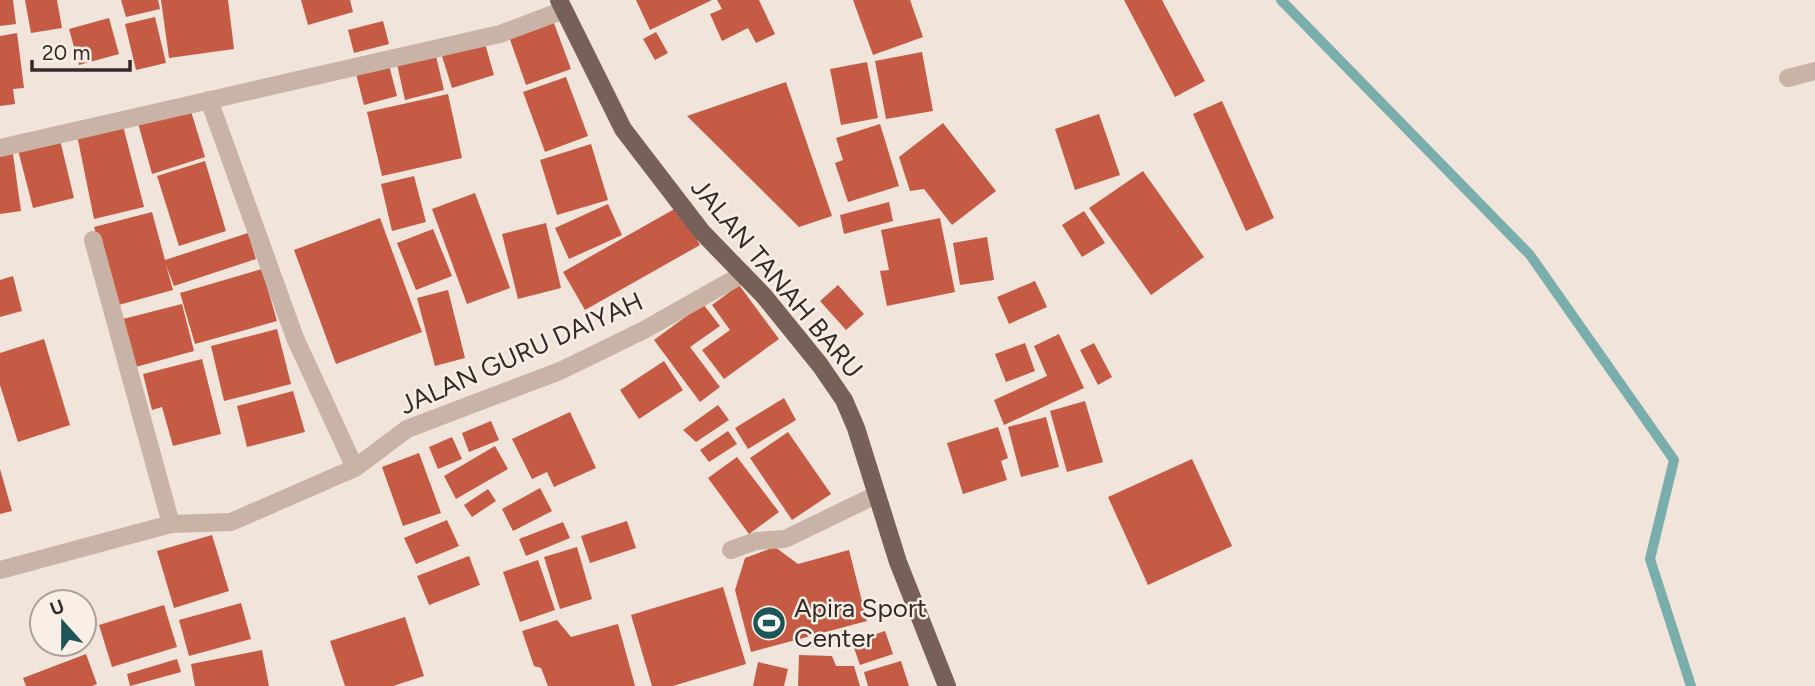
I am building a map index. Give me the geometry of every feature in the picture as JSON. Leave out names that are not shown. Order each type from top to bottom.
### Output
[{"type":"main road","name":"JALAN TANAH BARU","points":[[562,5],[623,129],[702,232],[743,274],[820,365],[844,400],[856,428],[898,562],[947,686]]},
{"type":"street","points":[[0,148],[500,34],[562,5]]},
{"type":"street","points":[[1788,78],[1815,71]]},
{"type":"street","points":[[209,100],[295,338],[355,468]]},
{"type":"street","points":[[93,240],[171,524]]},
{"type":"street","name":"JALAN GURU DAIYAH","points":[[0,570],[171,524],[232,522],[355,468],[407,429],[560,371],[644,330],[743,274]]},
{"type":"street","points":[[731,550],[756,541],[785,539],[876,495]]},
{"type":"building","points":[[0,0],[13,0],[16,24],[0,26]]},
{"type":"building","points":[[25,0],[57,0],[62,28],[31,33]]},
{"type":"building","points":[[121,0],[158,0],[160,9],[126,17]]},
{"type":"building","points":[[161,0],[228,0],[234,49],[169,58]]},
{"type":"building","points":[[301,0],[350,0],[353,12],[308,25]]},
{"type":"building","points":[[636,0],[712,0],[650,30]]},
{"type":"building","points":[[717,0],[759,0],[775,34],[756,43],[748,28],[722,41],[710,14],[722,9]]},
{"type":"building","points":[[853,0],[910,0],[923,37],[873,55]]},
{"type":"building","points":[[1124,0],[1162,0],[1205,81],[1175,97]]},
{"type":"building","points":[[155,17],[166,63],[136,70],[125,24]]},
{"type":"building","points":[[109,18],[119,54],[79,65],[69,29]]},
{"type":"building","points":[[552,18],[571,69],[526,85],[508,34]]},
{"type":"building","points":[[383,21],[389,44],[354,53],[348,30]]},
{"type":"building","points":[[656,32],[668,53],[655,60],[643,39]]},
{"type":"building","points":[[17,33],[24,88],[13,89],[15,104],[0,106],[0,36]]},
{"type":"building","points":[[484,40],[494,75],[452,88],[441,53]]},
{"type":"building","points":[[435,52],[444,90],[405,100],[396,60]]},
{"type":"building","points":[[922,52],[933,111],[886,119],[875,61]]},
{"type":"building","points":[[867,62],[878,118],[841,125],[830,69]]},
{"type":"building","points":[[389,65],[397,96],[364,105],[356,74]]},
{"type":"building","points":[[566,77],[588,136],[545,152],[523,92]]},
{"type":"building","points":[[786,82],[832,216],[799,227],[687,116]]},
{"type":"building","points":[[448,94],[462,158],[382,176],[367,112]]},
{"type":"building","points":[[1222,101],[1274,218],[1246,231],[1193,114]]},
{"type":"building","points":[[190,108],[205,157],[152,174],[138,123]]},
{"type":"building","points":[[1099,114],[1120,175],[1075,190],[1055,129]]},
{"type":"building","points":[[943,123],[996,191],[952,225],[924,189],[910,191],[899,157]]},
{"type":"building","points":[[880,124],[899,186],[848,202],[835,163],[843,160],[836,138]]},
{"type":"building","points":[[123,126],[144,207],[94,219],[77,135]]},
{"type":"building","points":[[60,140],[74,198],[33,208],[18,150]]},
{"type":"building","points":[[591,144],[608,200],[557,215],[540,160]]},
{"type":"building","points":[[13,154],[21,211],[0,214],[0,156]]},
{"type":"building","points":[[205,161],[226,231],[179,246],[157,176]]},
{"type":"building","points":[[1143,171],[1204,257],[1151,295],[1089,208]]},
{"type":"building","points":[[414,176],[426,222],[392,231],[381,184]]},
{"type":"building","points":[[475,193],[510,288],[467,304],[432,209]]},
{"type":"building","points":[[889,202],[893,221],[844,234],[840,215]]},
{"type":"building","points":[[608,204],[622,235],[569,259],[555,228]]},
{"type":"building","points":[[678,207],[700,245],[585,310],[563,272]]},
{"type":"building","points":[[1084,211],[1105,243],[1082,257],[1062,225]]},
{"type":"building","points":[[152,212],[165,260],[248,233],[256,259],[174,286],[166,265],[173,290],[115,306],[94,227]]},
{"type":"building","points":[[380,218],[422,332],[336,364],[294,250]]},
{"type":"building","points":[[940,218],[955,292],[887,306],[880,271],[889,270],[881,230]]},
{"type":"building","points":[[546,223],[561,288],[518,299],[502,234]]},
{"type":"building","points":[[433,229],[452,276],[416,290],[397,243]]},
{"type":"building","points":[[987,237],[994,280],[960,285],[953,243]]},
{"type":"building","points":[[262,269],[277,321],[195,344],[180,293]]},
{"type":"building","points":[[13,276],[22,311],[0,317],[0,280]]},
{"type":"building","points":[[1035,281],[1047,307],[1009,324],[997,297]]},
{"type":"building","points":[[739,285],[779,339],[724,379],[702,350],[730,330],[712,305]]},
{"type":"building","points":[[838,285],[864,314],[846,330],[820,301]]},
{"type":"building","points":[[448,290],[465,358],[435,366],[417,298]]},
{"type":"building","points":[[182,304],[194,351],[132,368],[119,320]]},
{"type":"building","points":[[703,304],[720,326],[690,347],[720,387],[700,402],[654,340]]},
{"type":"building","points":[[277,329],[291,384],[224,401],[211,346]]},
{"type":"building","points":[[1059,334],[1084,388],[1004,425],[994,400],[1047,376],[1034,346]]},
{"type":"building","points":[[44,339],[70,425],[18,442],[0,385],[0,353]]},
{"type":"building","points":[[1025,343],[1035,371],[1006,382],[995,354]]},
{"type":"building","points":[[1094,343],[1112,377],[1098,385],[1080,350]]},
{"type":"building","points":[[202,359],[221,434],[173,446],[162,407],[152,410],[143,374]]},
{"type":"building","points":[[664,361],[683,390],[639,419],[620,390]]},
{"type":"building","points":[[293,391],[305,432],[247,447],[237,406]]},
{"type":"building","points":[[784,398],[796,420],[748,449],[735,428]]},
{"type":"building","points":[[1085,401],[1103,462],[1067,472],[1050,411]]},
{"type":"building","points":[[718,405],[729,420],[696,442],[683,430]]},
{"type":"building","points":[[570,412],[596,468],[554,487],[547,472],[532,479],[512,439]]},
{"type":"building","points":[[1046,417],[1059,467],[1021,477],[1008,427]]},
{"type":"building","points":[[491,421],[499,440],[469,452],[462,433]]},
{"type":"building","points":[[998,427],[1008,458],[1001,461],[1007,480],[963,494],[947,443]]},
{"type":"building","points":[[728,431],[737,444],[709,462],[700,450]]},
{"type":"building","points":[[788,432],[831,494],[792,520],[750,458]]},
{"type":"building","points":[[452,437],[462,459],[438,469],[429,447]]},
{"type":"building","points":[[495,446],[508,469],[456,499],[444,476]]},
{"type":"building","points":[[419,453],[441,513],[403,526],[382,467]]},
{"type":"building","points":[[737,457],[779,512],[749,534],[708,478]]},
{"type":"building","points":[[1192,459],[1232,546],[1148,585],[1108,497]]},
{"type":"building","points":[[0,469],[12,511],[0,514]]},
{"type":"building","points":[[540,488],[552,511],[513,531],[502,509]]},
{"type":"building","points":[[488,489],[496,501],[472,517],[464,505]]},
{"type":"building","points":[[447,520],[459,546],[416,564],[404,538]]},
{"type":"building","points":[[627,521],[636,548],[590,563],[581,536]]},
{"type":"building","points":[[563,522],[570,538],[526,556],[519,539]]},
{"type":"building","points":[[212,535],[229,591],[174,608],[157,551]]},
{"type":"building","points":[[577,547],[592,599],[560,609],[544,557]]},
{"type":"building","points":[[775,547],[798,564],[849,550],[867,621],[751,652],[735,590],[745,558]]},
{"type":"building","points":[[469,556],[480,585],[429,605],[417,576]]},
{"type":"building","points":[[538,560],[555,610],[520,622],[503,572]]},
{"type":"building","points":[[723,587],[746,664],[673,686],[652,686],[631,615]]},
{"type":"building","points":[[241,603],[251,639],[189,656],[179,620]]},
{"type":"building","points":[[164,605],[177,647],[112,667],[99,625]]},
{"type":"building","points":[[405,617],[424,676],[393,686],[345,686],[330,641]]},
{"type":"building","points":[[557,620],[571,637],[618,624],[635,686],[548,686],[541,668],[534,666],[522,631]]},
{"type":"building","points":[[885,631],[893,654],[860,665],[852,642]]},
{"type":"building","points":[[262,650],[269,686],[195,686],[191,664]]},
{"type":"building","points":[[799,655],[832,656],[836,666],[854,666],[860,686],[798,686]]},
{"type":"building","points":[[76,658],[87,658],[97,684],[26,686],[23,678]]},
{"type":"building","points":[[177,659],[181,672],[130,686],[127,674]]},
{"type":"building","points":[[901,661],[909,686],[868,686],[864,672]]},
{"type":"building","points":[[758,662],[788,669],[784,686],[753,686]]},
{"type":"waterway","points":[[1281,0],[1530,255],[1674,460],[1650,559],[1691,686]]},
{"type":"place","name":"Apira Sport Center","points":[[769,623]]}]
